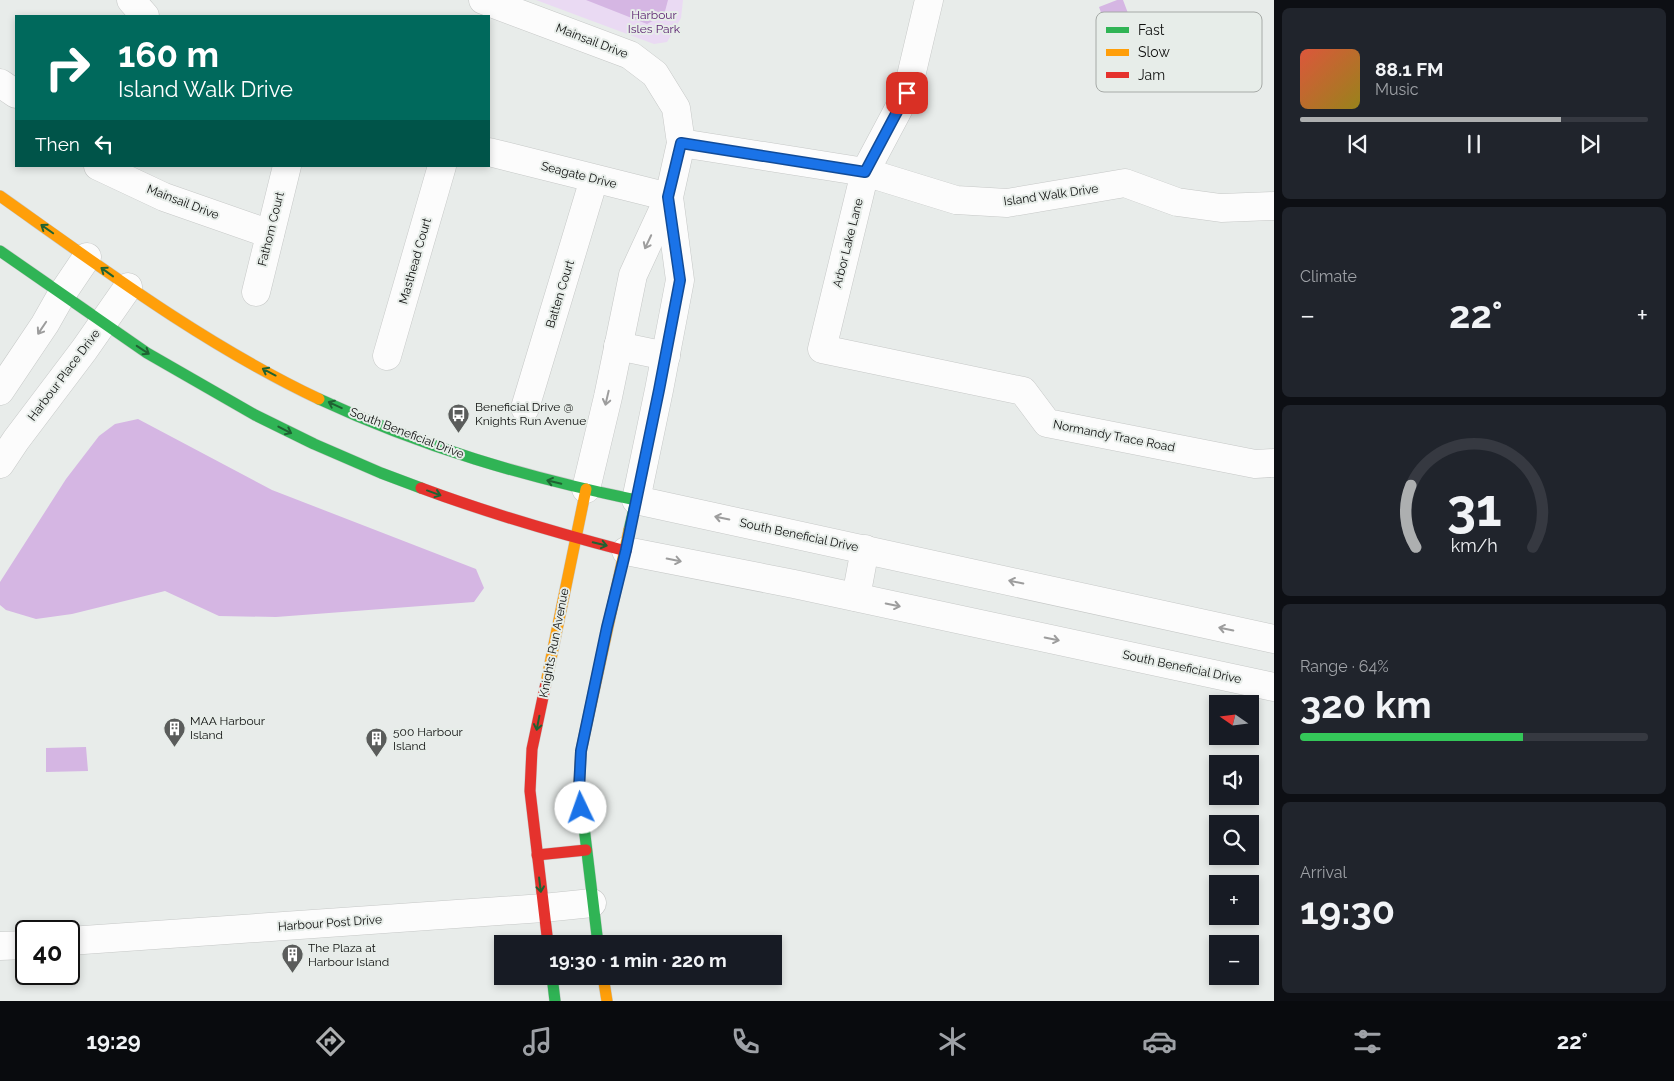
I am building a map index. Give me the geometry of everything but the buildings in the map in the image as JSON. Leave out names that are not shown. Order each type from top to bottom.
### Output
[{"type":"street","points":[[131,0],[144,15]]},
{"type":"street","name":"Mainsail Drive","points":[[483,0],[630,55],[655,74],[676,108],[681,143]]},
{"type":"street","name":"Arbor Lake Lane","points":[[822,349],[865,172],[907,93],[930,0]]},
{"type":"street","points":[[0,82],[15,93]]},
{"type":"street","name":"Island Walk Drive","points":[[681,143],[865,172],[956,200],[1008,203],[1125,183],[1177,202],[1221,208],[1274,206]]},
{"type":"street","name":"Knights Run Avenue","points":[[547,935],[530,791],[532,749],[575,538],[633,275],[668,197],[681,143]]},
{"type":"street","name":"Seagate Drive","points":[[490,152],[668,197]]},
{"type":"street","name":"Mainsail Drive","points":[[100,167],[164,197],[270,234]]},
{"type":"street","name":"Fathom Court","points":[[256,292],[286,167]]},
{"type":"street","name":"Masthead Court","points":[[387,356],[442,167]]},
{"type":"street","name":"Batten Court","points":[[525,408],[594,179]]},
{"type":"street","name":"South Beneficial Drive","points":[[0,196],[128,287],[234,354],[368,420],[488,464],[532,477],[1274,639]]},
{"type":"street","name":"Knights Run Avenue","points":[[597,935],[579,790],[581,751],[607,627],[626,550],[680,280],[668,197]]},
{"type":"street","name":"South Beneficial Drive","points":[[0,251],[147,353],[186,377],[255,415],[314,444],[381,473],[448,498],[575,538],[626,550],[856,597],[1274,687]]},
{"type":"street","points":[[0,391],[87,258]]},
{"type":"street","name":"Harbour Place Drive","points":[[0,464],[128,287]]},
{"type":"street","points":[[618,346],[666,356]]},
{"type":"street","name":"Normandy Trace Road","points":[[822,349],[1023,391],[1047,423],[1255,464],[1274,463]]},
{"type":"street","name":"South Beneficial Drive","points":[[856,597],[866,549]]},
{"type":"street","points":[[537,855],[586,850]]},
{"type":"street","name":"Harbour Post Drive","points":[[80,941],[592,903]]},
{"type":"street","points":[[0,946],[15,945]]},
{"type":"street","points":[[553,985],[555,1001]]},
{"type":"street","points":[[604,985],[607,1001]]},
{"type":"green space","name":"Harbour Isles Park","points":[[536,0],[683,0],[681,18],[667,42],[654,44]]},
{"type":"shaded area","points":[[586,0],[668,0],[664,15],[647,24]]},
{"type":"shaded area","points":[[1117,0],[1123,0],[1128,12],[1101,12],[1099,7]]},
{"type":"shaded area","points":[[138,419],[272,490],[476,569],[484,588],[474,602],[276,617],[219,616],[165,591],[72,614],[36,619],[6,610],[0,605],[0,582],[66,479],[99,436],[115,424]]},
{"type":"shaded area","points":[[86,747],[88,771],[46,772],[46,748]]},
{"type":"traffic: fast","points":[[0,251],[147,353],[255,415],[314,444],[421,488]]},
{"type":"traffic: fast","points":[[319,399],[396,432],[474,459],[514,471],[636,500],[629,530]]},
{"type":"traffic: fast","points":[[579,785],[597,935]]},
{"type":"traffic: fast","points":[[553,985],[555,1001]]},
{"type":"traffic: slow","points":[[0,196],[155,305],[236,355],[319,399]]},
{"type":"traffic: slow","points":[[546,683],[586,489]]},
{"type":"traffic: slow","points":[[579,785],[581,751],[629,530]]},
{"type":"traffic: slow","points":[[604,985],[607,1001]]},
{"type":"traffic: jam","points":[[421,488],[523,522],[626,551]]},
{"type":"traffic: jam","points":[[546,683],[532,749],[530,791],[547,935]]},
{"type":"traffic: jam","points":[[537,855],[586,850]]},
{"type":"place","name":"Beneficial Drive @ Knights Run Avenue","points":[[459,433]]},
{"type":"place","name":"MAA Harbour Island","points":[[174,747]]},
{"type":"place","name":"500 Harbour Island","points":[[377,758]]},
{"type":"place","name":"The Plaza at Harbour Island","points":[[292,974]]},
{"type":"route","points":[[581,808],[579,790],[581,751],[607,627],[626,550],[680,280],[668,197],[681,143],[865,172],[907,93]]}]
